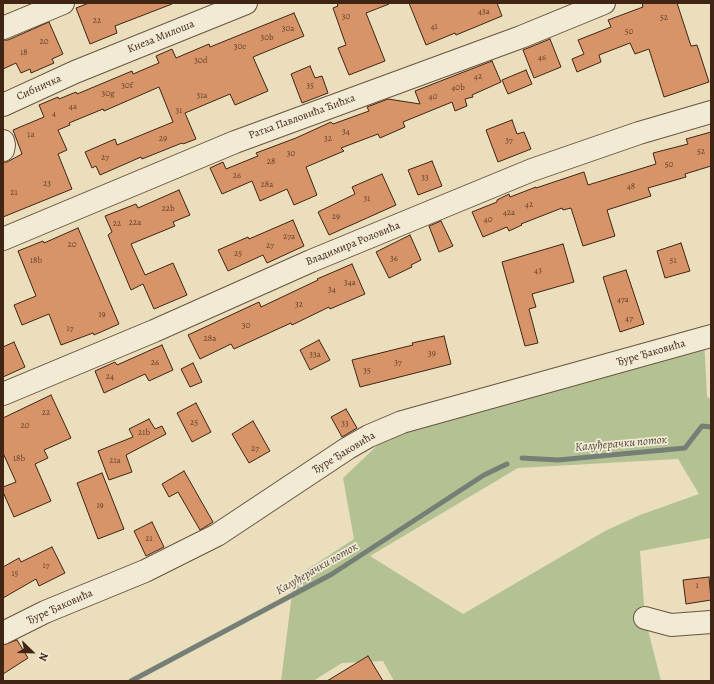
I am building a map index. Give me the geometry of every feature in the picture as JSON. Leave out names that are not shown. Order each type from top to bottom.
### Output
[{"type":"street","points":[[3,28],[63,3]]},
{"type":"street","name":"Кнеза Милоша","points":[[75,72],[246,3]]},
{"type":"street","name":"Ратка Павловића Ћићка","points":[[3,239],[235,142],[521,37],[604,3]]},
{"type":"street","name":"Сибничка","points":[[3,105],[75,72]]},
{"type":"street","name":"Владимира Роловића","points":[[3,394],[311,261],[532,170],[638,133],[711,112]]},
{"type":"street","points":[[3,142],[3,150]]},
{"type":"street","name":"Ђуре Ђаковића","points":[[3,633],[45,612],[145,571],[217,535],[348,448],[369,436],[402,422],[711,336]]},
{"type":"street","points":[[645,618],[671,625],[711,622]]},
{"type":"green space","points":[[704,338],[707,397],[711,399],[711,538],[640,551],[645,618],[661,681],[394,681],[383,661],[342,663],[313,681],[281,681],[294,578],[354,539],[343,478],[402,422]],"holes":[[[678,459],[699,494],[640,515],[605,531],[463,614],[370,556],[518,468]]]},
{"type":"building","points":[[89,3],[172,4],[115,26],[117,33],[90,44],[76,8]]},
{"type":"building","points":[[337,3],[389,3],[366,13],[385,61],[349,75],[338,48],[346,45],[333,8],[338,6]]},
{"type":"building","points":[[409,3],[497,3],[502,16],[456,35],[455,33],[426,45]]},
{"type":"building","points":[[642,3],[677,3],[691,46],[697,45],[709,82],[664,97],[649,49],[635,54],[630,43],[599,55],[601,62],[577,72],[572,59],[584,54],[578,40],[611,27],[608,20],[643,7]]},
{"type":"building","points":[[294,13],[304,36],[253,57],[268,91],[235,105],[230,94],[185,113],[196,139],[142,159],[141,157],[100,175],[96,166],[92,168],[85,152],[115,139],[117,145],[173,122],[159,87],[104,111],[103,109],[69,123],[70,125],[58,130],[67,150],[58,154],[72,189],[3,217],[3,162],[7,162],[22,154],[13,130],[44,117],[39,105],[58,97],[59,99],[76,92],[77,94],[132,71],[133,74],[159,63],[156,56],[172,49],[176,58],[209,44],[210,47]]},
{"type":"building","points":[[49,22],[63,54],[52,59],[54,63],[31,73],[30,69],[21,73],[16,63],[3,69],[3,40],[8,40]]},
{"type":"building","points":[[550,39],[561,67],[534,78],[523,50]]},
{"type":"building","points":[[492,61],[501,82],[472,95],[473,97],[465,99],[467,106],[455,111],[452,102],[403,122],[405,127],[380,138],[378,134],[341,148],[344,151],[306,167],[317,195],[294,205],[287,189],[260,201],[252,181],[222,194],[210,168],[223,162],[226,169],[258,156],[256,153],[296,138],[331,122],[333,124],[369,111],[367,107],[388,99],[420,104],[415,91]]},
{"type":"building","points":[[310,66],[315,78],[322,76],[328,93],[302,103],[291,74]]},
{"type":"building","points":[[526,70],[532,84],[508,94],[502,80]]},
{"type":"building","points":[[512,120],[517,134],[524,132],[531,149],[498,162],[486,130]]},
{"type":"building","points":[[711,132],[711,166],[685,174],[686,177],[648,188],[651,196],[607,210],[615,236],[583,246],[571,208],[563,210],[562,208],[521,224],[522,225],[509,231],[507,227],[483,237],[472,212],[497,202],[497,200],[509,194],[510,197],[584,172],[588,185],[656,164],[653,153],[688,144],[686,139]]},
{"type":"building","points":[[432,161],[442,186],[418,195],[408,170]]},
{"type":"building","points":[[382,174],[396,205],[329,235],[318,212],[355,194],[352,187]]},
{"type":"building","points":[[179,190],[190,215],[173,222],[175,226],[131,244],[145,275],[173,263],[187,295],[154,309],[143,284],[131,290],[108,235],[112,232],[105,216],[136,204],[138,208]]},
{"type":"building","points":[[293,220],[304,246],[267,263],[263,255],[228,271],[218,250],[248,237],[249,239]]},
{"type":"building","points":[[441,221],[453,246],[439,252],[429,226]]},
{"type":"building","points":[[78,228],[119,324],[94,335],[93,333],[61,345],[49,314],[22,325],[14,305],[36,296],[18,251],[43,241],[44,243]]},
{"type":"building","points":[[410,235],[421,260],[411,265],[412,267],[389,278],[376,252]]},
{"type":"building","points":[[681,243],[690,271],[665,278],[657,251]]},
{"type":"building","points":[[563,244],[574,282],[532,294],[536,307],[529,309],[538,343],[525,346],[502,262]]},
{"type":"building","points":[[352,264],[365,294],[330,309],[329,307],[292,325],[291,323],[234,349],[231,344],[200,359],[188,335],[259,302],[261,307],[318,280],[317,279]]},
{"type":"building","points":[[626,270],[644,324],[620,332],[603,277]]},
{"type":"building","points":[[444,336],[451,364],[360,387],[352,360],[413,345],[412,343]]},
{"type":"building","points":[[319,340],[330,360],[310,370],[300,350]]},
{"type":"building","points":[[14,342],[25,367],[3,377],[3,347]]},
{"type":"building","points":[[162,345],[173,370],[149,381],[145,374],[104,393],[95,371],[115,362],[117,365]]},
{"type":"building","points":[[193,363],[202,382],[190,387],[181,369]]},
{"type":"building","points":[[51,395],[71,438],[44,450],[48,458],[35,464],[51,501],[14,517],[3,492],[3,487],[16,482],[3,453],[3,418]]},
{"type":"building","points":[[196,403],[211,432],[192,442],[177,413]]},
{"type":"building","points":[[346,409],[357,428],[342,437],[331,417]]},
{"type":"building","points":[[149,419],[155,429],[162,426],[166,434],[126,455],[132,472],[109,480],[98,451],[133,437],[129,429]]},
{"type":"building","points":[[253,421],[270,451],[249,463],[232,434]]},
{"type":"building","points":[[184,471],[213,522],[200,530],[178,492],[169,497],[162,484]]},
{"type":"building","points":[[102,473],[124,529],[98,539],[77,483]]},
{"type":"building","points":[[152,522],[164,547],[146,556],[134,531]]},
{"type":"building","points":[[52,547],[65,573],[39,586],[36,579],[3,598],[3,567],[19,558],[21,562]]},
{"type":"building","points":[[709,577],[711,600],[686,604],[683,580]]},
{"type":"building","points":[[17,640],[28,658],[3,674],[3,645]]},
{"type":"building","points":[[368,656],[383,681],[327,681]]},
{"type":"waterway","name":"Калуђерачки поток","points":[[522,458],[558,460],[685,448],[702,426],[711,427]]},
{"type":"waterway","name":"Калуђерачки поток","points":[[131,681],[332,574],[484,475],[507,464]]}]
